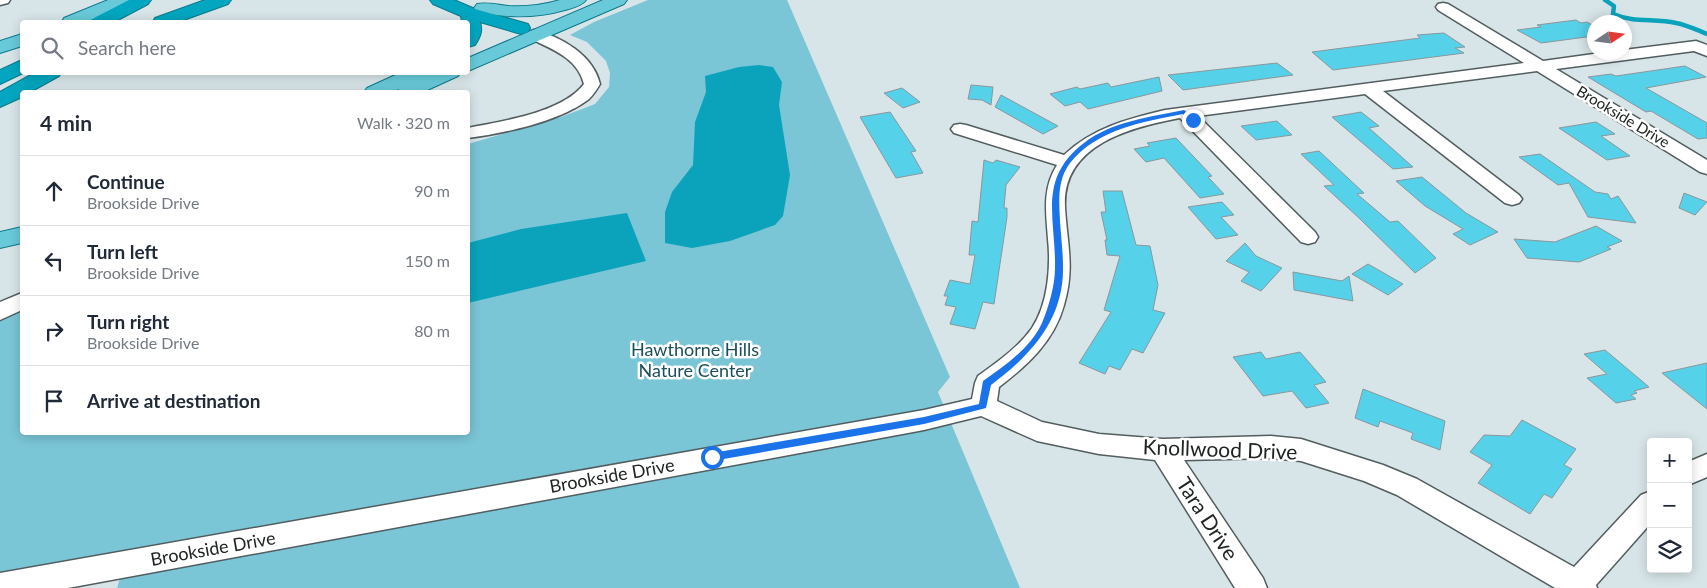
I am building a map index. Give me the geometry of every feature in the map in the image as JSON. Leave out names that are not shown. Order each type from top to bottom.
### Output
[{"type":"highway","points":[[105,20],[142,0]]},
{"type":"highway","points":[[155,20],[181,0]]},
{"type":"highway","points":[[155,20],[222,0]]},
{"type":"highway","points":[[439,0],[473,7],[527,32]]},
{"type":"highway","points":[[470,37],[474,30],[473,7]]},
{"type":"highway","points":[[0,78],[20,67]]},
{"type":"highway","points":[[0,101],[47,75]]},
{"type":"highway","points":[[36,90],[64,75]]},
{"type":"highway","points":[[0,110],[20,99]]},
{"type":"main road","points":[[76,20],[123,0]]},
{"type":"main road","points":[[473,7],[527,12],[545,11],[577,0]]},
{"type":"main road","points":[[470,64],[590,0]]},
{"type":"main road","points":[[470,51],[618,0]]},
{"type":"main road","points":[[0,47],[20,41]]},
{"type":"main road","points":[[379,90],[413,75]]},
{"type":"main road","points":[[411,90],[444,75]]},
{"type":"main road","points":[[0,222],[20,217]]},
{"type":"main road","points":[[0,240],[20,235]]},
{"type":"street","name":"Brookside Drive","points":[[1443,7],[1707,168]]},
{"type":"street","points":[[470,132],[552,112],[576,102],[588,92],[592,84],[588,67],[577,57],[527,32]]},
{"type":"street","name":"Brookside Drive","points":[[0,587],[924,420],[983,406],[987,383],[1011,365],[1029,346],[1045,325],[1054,300],[1059,269],[1055,197],[1060,175],[1068,162],[1087,143],[1113,129],[1184,112],[1696,46],[1707,51]]},
{"type":"street","points":[[1369,88],[1512,199]]},
{"type":"street","points":[[1184,112],[1308,237]]},
{"type":"street","points":[[960,129],[1068,162]]},
{"type":"street","points":[[0,312],[20,302]]},
{"type":"street","name":"Knollwood Drive","points":[[983,406],[1037,432],[1099,444],[1163,450],[1271,447],[1301,450],[1373,473],[1407,487],[1580,587]]},
{"type":"street","name":"Tara Drive","points":[[1163,450],[1252,588]]},
{"type":"street","points":[[1692,472],[1707,465]]},
{"type":"street","points":[[1580,587],[1647,508]]},
{"type":"green space","name":"Hawthorne Hills Nature Center","points":[[648,0],[787,0],[950,377],[938,392],[1020,588],[117,588],[126,559],[0,578],[0,321],[20,311],[20,435],[470,435],[470,143],[561,117],[595,104],[609,87],[610,73],[606,61],[587,42],[570,35],[594,22]]},
{"type":"shaded area","points":[[759,65],[773,67],[782,82],[779,105],[790,175],[783,216],[775,225],[730,241],[692,248],[665,243],[665,212],[672,192],[693,165],[695,122],[706,92],[705,76],[739,67]]},
{"type":"shaded area","points":[[627,213],[646,261],[470,303],[470,242],[521,229]]},
{"type":"building","points":[[1576,20],[1581,23],[1587,22],[1587,37],[1541,43],[1517,30],[1541,27],[1537,25]]},
{"type":"building","points":[[1444,33],[1465,47],[1455,48],[1464,53],[1333,70],[1312,52],[1420,38],[1417,35]]},
{"type":"building","points":[[1277,63],[1293,75],[1183,90],[1168,75]]},
{"type":"building","points":[[1685,66],[1706,77],[1646,88],[1707,123],[1707,138],[1698,139],[1651,111],[1646,112],[1588,77],[1611,74],[1616,76]]},
{"type":"building","points":[[1159,77],[1162,91],[1088,109],[1080,102],[1065,106],[1050,94],[1077,87],[1080,89],[1108,83],[1111,87]]},
{"type":"building","points":[[971,85],[993,87],[991,105],[982,100],[968,99]]},
{"type":"building","points":[[902,88],[920,102],[903,108],[884,93]]},
{"type":"building","points":[[1001,95],[1058,126],[1043,134],[995,107]]},
{"type":"building","points":[[890,112],[916,151],[911,152],[923,173],[896,178],[860,117]]},
{"type":"building","points":[[1361,112],[1379,126],[1369,128],[1413,167],[1393,169],[1332,117]]},
{"type":"building","points":[[1277,121],[1292,135],[1256,140],[1241,126]]},
{"type":"building","points":[[1596,122],[1615,134],[1601,136],[1630,156],[1607,160],[1559,128]]},
{"type":"building","points":[[1176,138],[1212,176],[1208,177],[1224,194],[1200,198],[1164,158],[1146,162],[1134,149],[1150,146],[1147,143]]},
{"type":"building","points":[[1319,151],[1364,193],[1357,194],[1390,222],[1398,221],[1436,258],[1415,273],[1324,186],[1334,185],[1301,154]]},
{"type":"building","points":[[1540,154],[1595,192],[1608,194],[1611,199],[1618,196],[1636,223],[1588,217],[1569,183],[1558,185],[1519,157]]},
{"type":"building","points":[[984,160],[993,163],[996,160],[1020,167],[1006,185],[1004,208],[1007,208],[1007,217],[994,304],[983,302],[975,329],[950,324],[956,307],[945,305],[948,296],[944,296],[950,280],[970,284],[975,255],[969,255],[972,221],[978,222]]},
{"type":"building","points":[[1422,177],[1466,213],[1498,232],[1470,245],[1453,234],[1463,229],[1425,206],[1396,181]]},
{"type":"building","points":[[1103,191],[1122,191],[1136,245],[1150,246],[1158,285],[1153,310],[1165,313],[1143,353],[1132,349],[1120,370],[1109,366],[1105,374],[1079,363],[1111,312],[1104,310],[1120,256],[1107,255],[1105,240],[1107,240],[1101,212],[1106,212]]},
{"type":"building","points":[[1684,193],[1707,202],[1695,215],[1679,208]]},
{"type":"building","points":[[1222,202],[1234,215],[1221,217],[1238,235],[1216,239],[1188,207]]},
{"type":"building","points":[[1596,226],[1622,241],[1607,247],[1611,249],[1579,262],[1527,258],[1514,239],[1555,242]]},
{"type":"building","points":[[1245,243],[1256,256],[1282,268],[1261,291],[1241,281],[1249,272],[1226,261]]},
{"type":"building","points":[[1368,264],[1403,284],[1388,295],[1352,274]]},
{"type":"building","points":[[1293,272],[1342,281],[1349,276],[1353,301],[1294,290]]},
{"type":"building","points":[[1605,350],[1649,387],[1634,391],[1637,393],[1631,395],[1636,399],[1616,403],[1587,378],[1607,374],[1584,354]]},
{"type":"building","points":[[1261,352],[1266,359],[1300,352],[1326,382],[1314,385],[1329,403],[1306,408],[1292,391],[1263,396],[1233,357]]},
{"type":"building","points":[[1707,363],[1707,409],[1662,373]]},
{"type":"building","points":[[1363,389],[1445,421],[1440,450],[1411,439],[1413,433],[1380,421],[1378,427],[1355,418]]},
{"type":"building","points":[[1522,420],[1576,449],[1564,465],[1572,469],[1552,498],[1544,494],[1530,514],[1478,483],[1492,465],[1470,452],[1484,435],[1510,436]]},
{"type":"waterway","points":[[1605,0],[1614,6],[1613,14],[1621,17],[1676,23],[1707,34]]},
{"type":"route","points":[[712,457],[924,420],[983,406],[987,383],[1011,365],[1029,346],[1045,325],[1054,300],[1059,269],[1055,197],[1060,175],[1068,162],[1087,143],[1113,129],[1184,112],[1193,120]]}]
